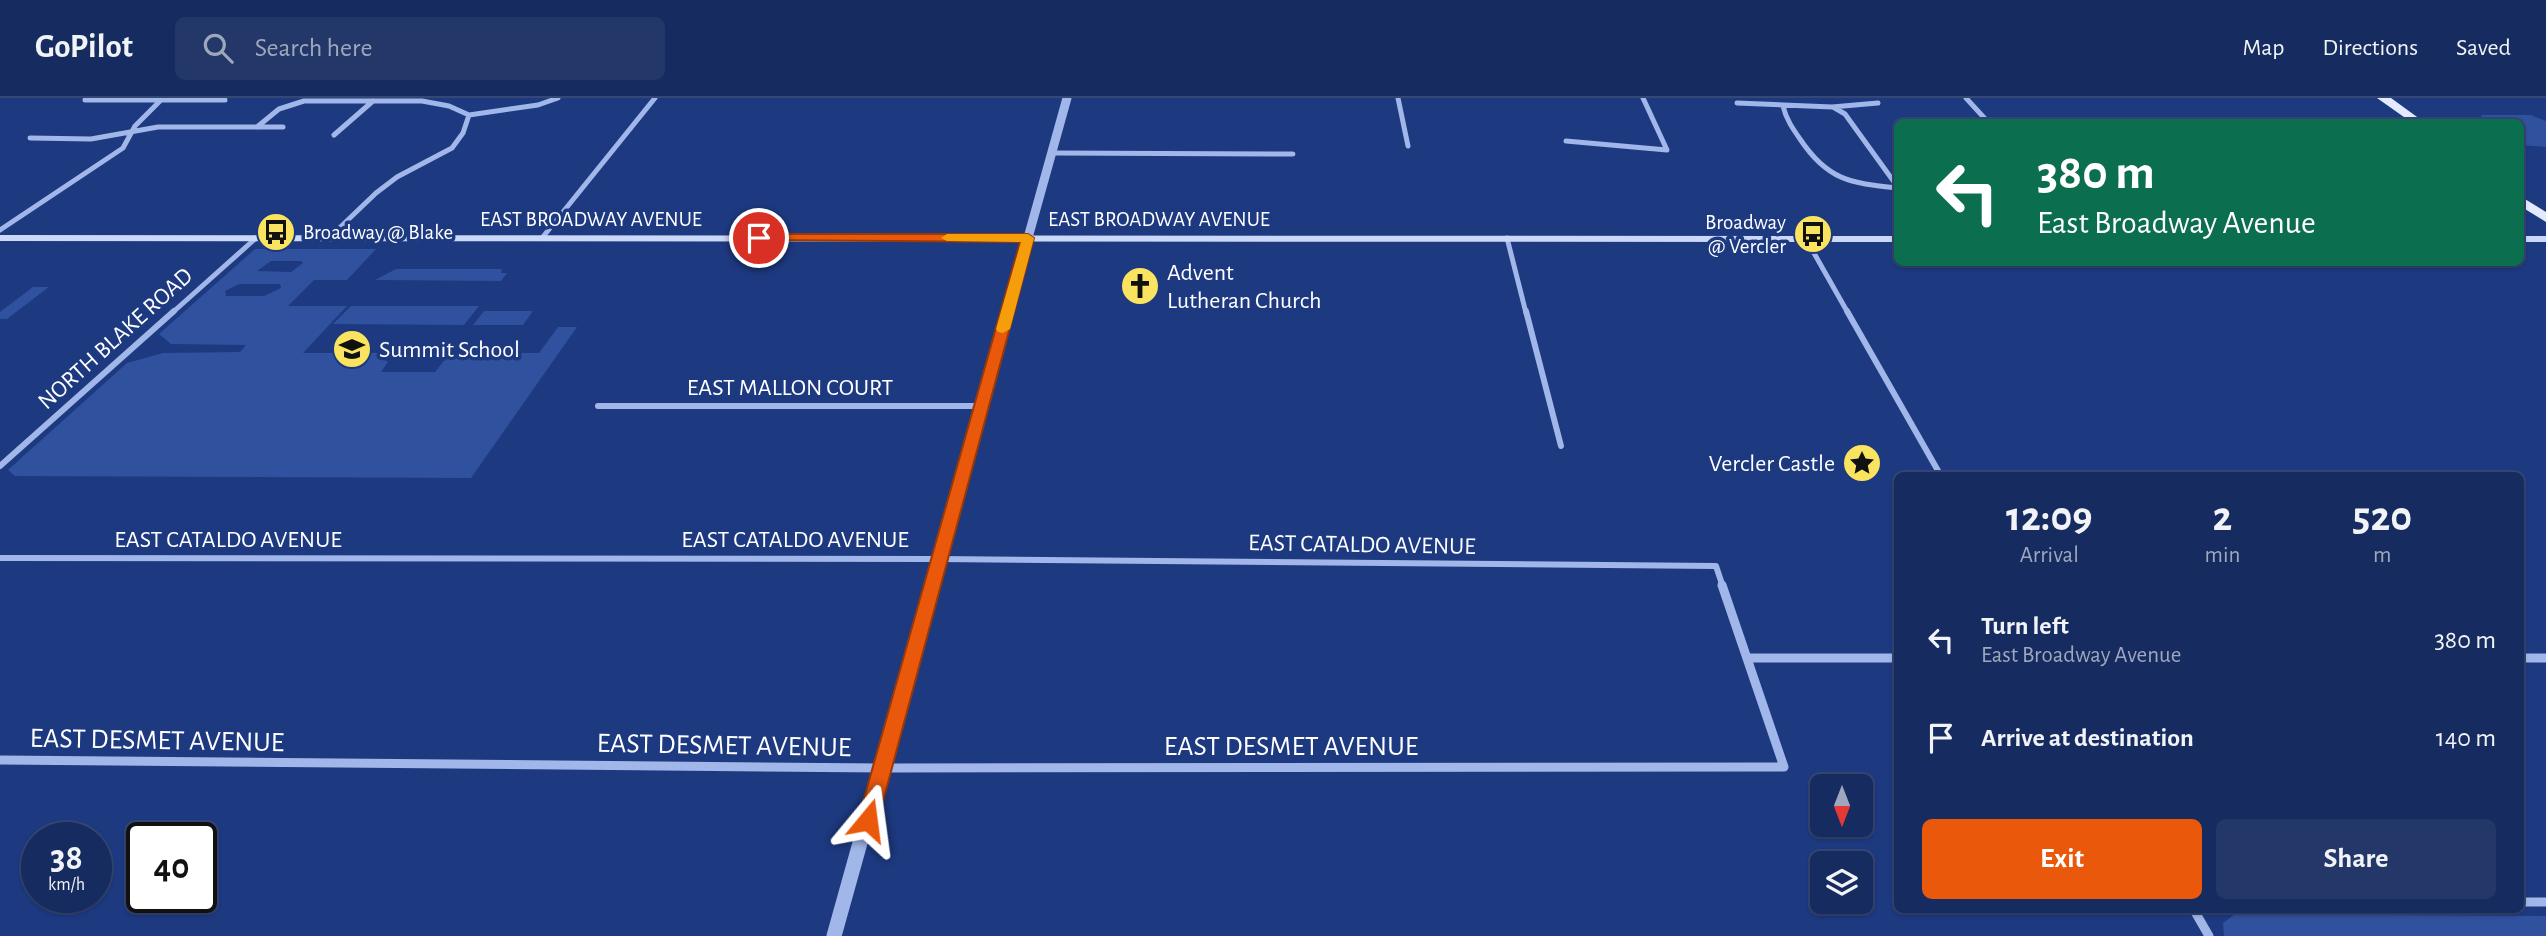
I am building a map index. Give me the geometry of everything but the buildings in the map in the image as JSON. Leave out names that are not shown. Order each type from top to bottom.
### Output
[{"type":"main road","points":[[2383,98],[2414,119]]},
{"type":"main road","points":[[2524,190],[2546,205]]},
{"type":"main road","points":[[2524,203],[2546,218]]},
{"type":"main road","name":"EAST BROADWAY AVENUE","points":[[0,238],[1894,239]]},
{"type":"main road","points":[[2524,239],[2546,239]]},
{"type":"street","points":[[257,127],[279,108],[292,103],[422,101],[449,106],[469,115],[488,109],[540,104],[558,98]]},
{"type":"street","points":[[542,238],[655,98]]},
{"type":"street","points":[[834,936],[883,768],[938,559],[1067,98]]},
{"type":"street","points":[[1398,98],[1408,146]]},
{"type":"street","points":[[1566,141],[1667,150],[1643,98]]},
{"type":"street","points":[[1966,98],[1985,119]]},
{"type":"street","points":[[85,100],[225,100]]},
{"type":"street","points":[[0,230],[127,145],[131,132],[161,100]]},
{"type":"street","points":[[334,135],[373,100]]},
{"type":"street","points":[[1737,103],[1832,107],[1878,103]]},
{"type":"street","points":[[1783,106],[1785,115],[1815,163],[1828,174],[1852,183],[1894,187]]},
{"type":"street","points":[[1832,107],[1845,114],[1894,183]]},
{"type":"street","points":[[329,238],[376,193],[397,177],[452,148],[463,133],[469,115]]},
{"type":"street","points":[[30,138],[91,139],[158,127],[283,127]]},
{"type":"street","points":[[1053,153],[1293,154]]},
{"type":"street","name":"NORTH BLAKE ROAD","points":[[0,466],[256,238]]},
{"type":"street","points":[[1507,239],[1561,446]]},
{"type":"street","points":[[1806,239],[1939,472]]},
{"type":"street","name":"EAST MALLON COURT","points":[[598,406],[982,406]]},
{"type":"street","name":"EAST CATALDO AVENUE","points":[[0,558],[938,559],[1716,566],[1747,658]]},
{"type":"street","points":[[1747,658],[1894,657]]},
{"type":"street","name":"EAST DESMET AVENUE","points":[[0,760],[883,768],[1784,767],[1747,658]]},
{"type":"street","points":[[2524,658],[2546,658]]},
{"type":"street","points":[[2524,902],[2546,902]]},
{"type":"street","points":[[2196,913],[2209,936]]},
{"type":"shaded area","points":[[2482,115],[2531,115],[2546,121],[2546,147],[2524,145],[2524,119],[2480,119]]},
{"type":"shaded area","name":"Summit School","points":[[255,249],[376,249],[347,280],[314,280],[288,306],[347,306],[303,353],[388,353],[385,360],[388,362],[381,372],[435,372],[450,353],[539,353],[558,327],[577,327],[471,478],[15,476],[8,470],[127,363],[163,353],[240,352],[246,345],[171,344],[159,334]],"holes":[[[271,261],[301,261],[303,263],[291,272],[257,271]],[[239,284],[280,284],[281,288],[264,296],[226,296],[225,291]]]},
{"type":"shaded area","points":[[396,269],[502,269],[501,273],[507,273],[501,281],[375,280]]},
{"type":"shaded area","points":[[33,287],[49,287],[7,319],[0,319],[0,312]]},
{"type":"shaded area","points":[[351,306],[479,306],[464,325],[333,324]]},
{"type":"shaded area","points":[[484,311],[533,311],[523,325],[473,325]]},
{"type":"shaded area","points":[[2235,914],[2546,916],[2546,936],[2224,936],[2223,923]]},
{"type":"slow traffic","points":[[947,238],[1028,238],[1003,329]]},
{"type":"place","name":"Broadway @ Blake","points":[[276,232]]},
{"type":"place","name":"Broadway @ Vercler","points":[[1813,234]]},
{"type":"place","name":"Advent Lutheran Church","points":[[1140,286]]},
{"type":"place","name":"Summit School","points":[[352,349]]},
{"type":"place","name":"Vercler Castle","points":[[1862,463]]},
{"type":"route","points":[[759,238],[1028,238],[868,820]]}]
